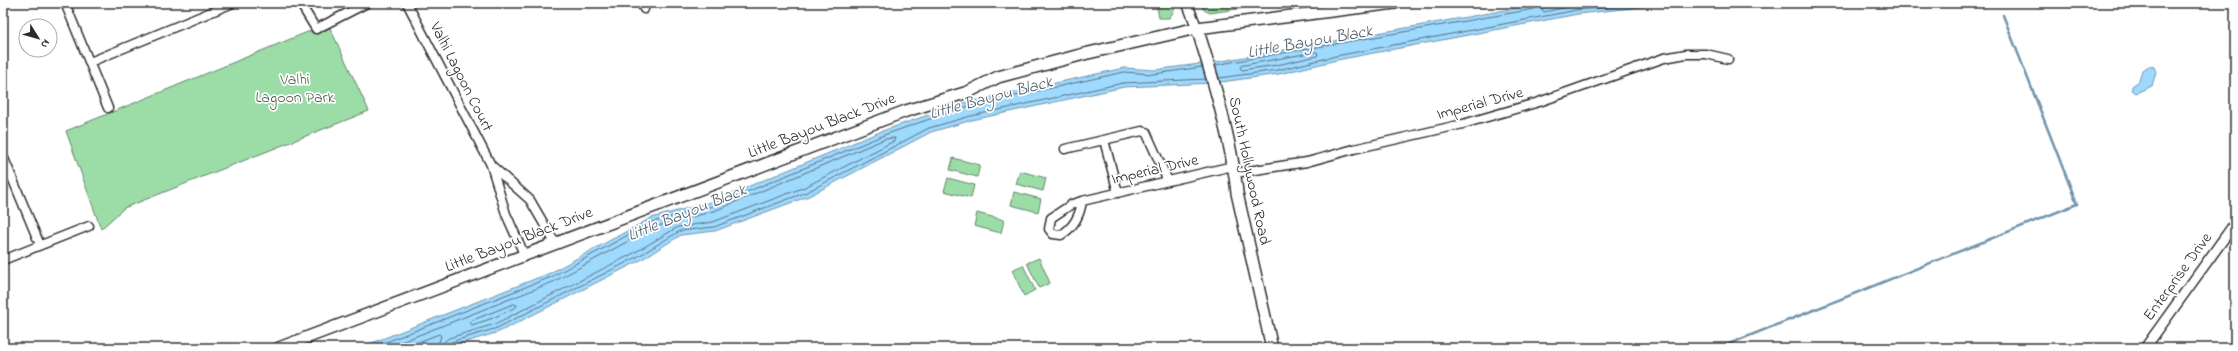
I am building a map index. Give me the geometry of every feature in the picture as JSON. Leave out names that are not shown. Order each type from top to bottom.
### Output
[{"type":"main road","name":"Little Bayou Black Drive","points":[[279,348],[524,254],[906,111],[968,92],[998,77],[1084,54],[1197,28],[1395,3]]},
{"type":"main road","name":"South Hollywood Road","points":[[1197,28],[1207,60],[1234,170],[1237,193],[1272,348]]},
{"type":"street","points":[[65,3],[108,108]]},
{"type":"street","points":[[90,62],[233,3]]},
{"type":"street","points":[[300,3],[316,29],[367,3]]},
{"type":"street","name":"Valhi Lagoon Court","points":[[407,3],[491,165],[506,214],[524,254]]},
{"type":"street","name":"South Hollywood Road","points":[[1187,3],[1197,28]]},
{"type":"street","name":"Imperial Drive","points":[[1082,201],[1081,211],[1071,229],[1061,235],[1053,234],[1049,229],[1051,218],[1072,204],[1082,201],[1168,181],[1234,170],[1307,162],[1354,149],[1463,124],[1539,102],[1664,58],[1686,54],[1706,54],[1728,59]]},
{"type":"street","points":[[1065,149],[1142,131],[1146,132],[1168,181]]},
{"type":"street","points":[[1104,140],[1118,193]]},
{"type":"street","points":[[3,156],[40,245]]},
{"type":"street","name":"Valhi Lagoon Court","points":[[491,165],[530,200],[555,243]]},
{"type":"street","name":"Enterprise Drive","points":[[2145,348],[2235,223]]},
{"type":"street","points":[[3,260],[89,226]]},
{"type":"green space","points":[[1159,3],[1174,3],[1174,11],[1169,18],[1159,18],[1157,7]]},
{"type":"green space","points":[[1200,3],[1279,3],[1210,13],[1204,10]]},
{"type":"green space","name":"Valhi Lagoon Park","points":[[330,28],[369,111],[124,208],[101,229],[66,131],[310,31],[315,34]]},
{"type":"green space","points":[[953,158],[980,165],[977,177],[950,170]]},
{"type":"green space","points":[[1020,171],[1046,178],[1043,191],[1016,184]]},
{"type":"green space","points":[[948,178],[974,185],[971,198],[944,191]]},
{"type":"green space","points":[[1014,192],[1041,199],[1038,212],[1011,205]]},
{"type":"green space","points":[[977,213],[1004,220],[1001,233],[974,226]]},
{"type":"green space","points":[[1039,258],[1050,283],[1039,288],[1027,263]]},
{"type":"green space","points":[[1023,265],[1035,290],[1024,296],[1012,270]]},
{"type":"water","name":"Little Bayou Black","points":[[1545,3],[1678,3],[1578,14],[1337,60],[1279,74],[1214,83],[1124,87],[972,120],[931,132],[809,196],[715,231],[681,235],[639,261],[499,332],[446,348],[359,348],[550,273],[651,218],[711,202],[882,131],[960,104],[1124,68],[1154,70],[1222,61]]},
{"type":"water","points":[[2149,66],[2154,67],[2156,72],[2152,86],[2136,93],[2132,90],[2132,86],[2139,81],[2142,70]]},
{"type":"waterway","points":[[1719,348],[2077,204],[2003,15]]}]
